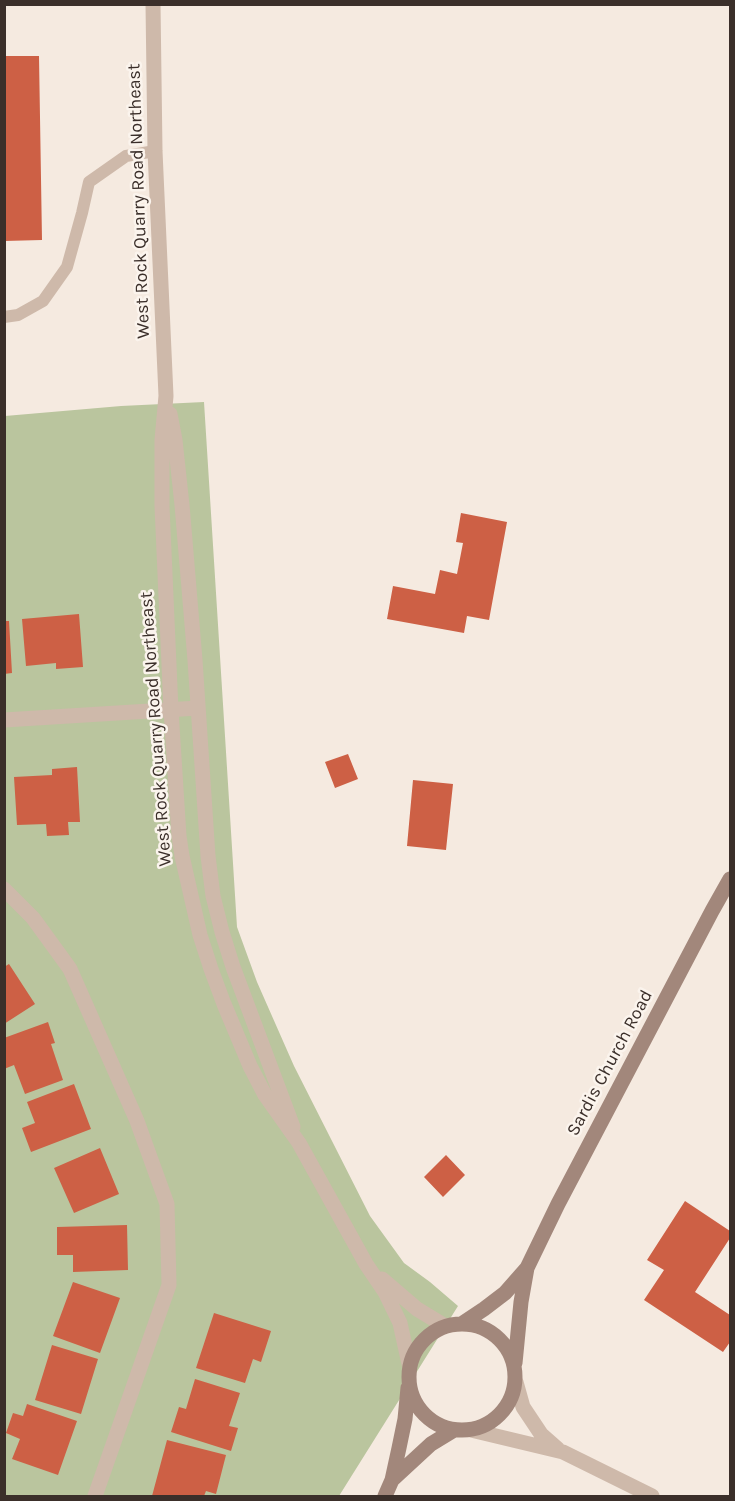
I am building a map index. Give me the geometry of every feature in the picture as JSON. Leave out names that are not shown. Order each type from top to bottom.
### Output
[{"type":"street","name":"West Rock Quarry Road Northeast","points":[[153,4],[155,151],[166,396],[162,440],[162,506],[179,836],[186,875],[200,935],[224,1004],[250,1066],[265,1095],[299,1143],[366,1264],[385,1292],[400,1323],[410,1364]]},
{"type":"street","name":"West Rock Quarry Road Northeast","points":[[166,396],[175,440],[182,505],[208,856],[213,896],[233,967],[299,1143]]},
{"type":"street","points":[[4,720],[198,708]]},
{"type":"street","name":"Sardis Church Road","points":[[463,1323],[505,1293],[527,1268],[558,1204],[730,879]]},
{"type":"street","points":[[4,889],[33,918],[70,969],[137,1121],[166,1204],[169,1285],[95,1497]]},
{"type":"street","name":"West Rock Quarry Road Northeast","points":[[366,1264],[417,1309],[445,1326]]},
{"type":"street","name":"Sardis Church Road","points":[[515,1365],[527,1268]]},
{"type":"street","points":[[385,1497],[392,1480],[405,1419],[410,1364],[417,1348],[429,1335],[445,1326],[463,1323],[480,1326],[496,1335],[508,1349],[515,1365],[516,1382],[523,1407],[541,1434],[563,1452],[652,1497]]},
{"type":"street","points":[[408,1382],[413,1400],[423,1414],[437,1425],[453,1430],[471,1430],[563,1452]]},
{"type":"street","points":[[471,1430],[488,1424],[502,1414],[512,1399],[516,1382]]},
{"type":"street","points":[[392,1480],[431,1444],[453,1430]]},
{"type":"lane","points":[[4,317],[18,315],[43,300],[67,267],[88,182],[126,156],[155,151]]},
{"type":"green space","points":[[204,402],[237,927],[257,982],[294,1066],[370,1216],[404,1263],[458,1306],[339,1496],[5,1496],[5,416],[121,406]]},
{"type":"building","points":[[4,56],[39,56],[42,240],[4,241]]},
{"type":"building","points":[[461,513],[507,522],[489,620],[467,616],[464,633],[387,619],[393,586],[435,594],[440,570],[457,574],[463,543],[456,542]]},
{"type":"building","points":[[79,614],[83,667],[56,669],[56,663],[26,666],[22,619]]},
{"type":"building","points":[[4,621],[9,621],[12,673],[4,674]]},
{"type":"building","points":[[348,754],[358,779],[335,788],[325,762]]},
{"type":"building","points":[[77,767],[80,822],[68,822],[69,835],[47,836],[46,824],[17,825],[14,777],[52,775],[52,769]]},
{"type":"building","points":[[413,780],[453,784],[446,850],[407,846]]},
{"type":"building","points":[[9,964],[35,1004],[4,1024],[4,967]]},
{"type":"building","points":[[48,1022],[55,1043],[51,1044],[63,1080],[25,1094],[14,1065],[4,1069],[4,1038]]},
{"type":"building","points":[[74,1084],[91,1129],[31,1152],[22,1128],[35,1123],[27,1102]]},
{"type":"building","points":[[100,1148],[119,1194],[74,1213],[54,1168]]},
{"type":"building","points":[[446,1155],[465,1175],[443,1197],[424,1177]]},
{"type":"building","points":[[685,1201],[730,1231],[730,1238],[695,1292],[730,1315],[730,1342],[723,1352],[644,1300],[664,1270],[647,1260]]},
{"type":"building","points":[[127,1225],[128,1270],[73,1272],[73,1255],[57,1255],[57,1227]]},
{"type":"building","points":[[73,1282],[120,1298],[100,1353],[53,1336]]},
{"type":"building","points":[[214,1313],[271,1331],[261,1362],[253,1359],[245,1383],[196,1368]]},
{"type":"building","points":[[52,1345],[98,1359],[81,1414],[35,1400]]},
{"type":"building","points":[[195,1379],[240,1393],[229,1426],[238,1428],[231,1451],[171,1432],[179,1407],[186,1409]]},
{"type":"building","points":[[27,1404],[77,1421],[58,1475],[12,1459],[20,1439],[6,1433],[13,1413],[23,1416]]},
{"type":"building","points":[[167,1440],[226,1455],[216,1494],[206,1491],[204,1496],[152,1496]]}]
